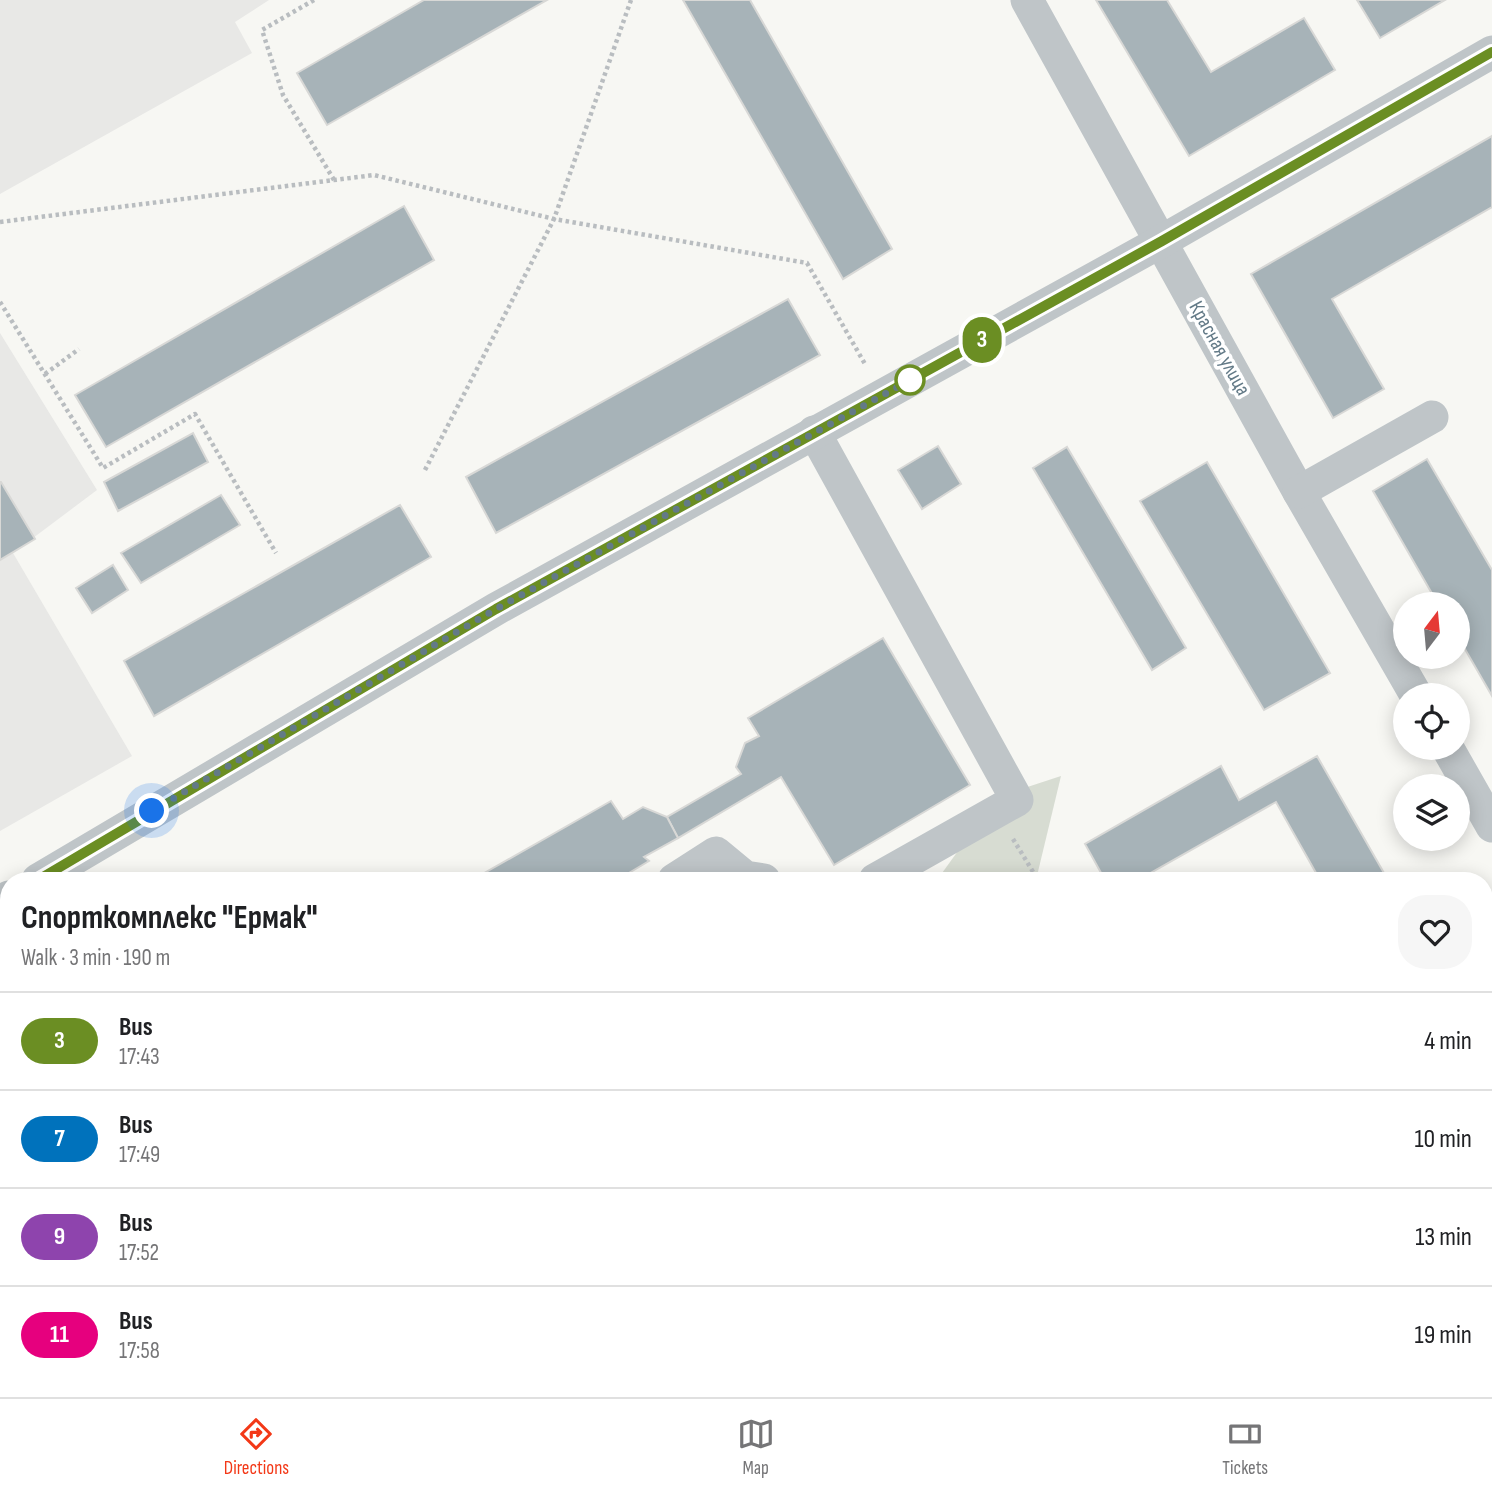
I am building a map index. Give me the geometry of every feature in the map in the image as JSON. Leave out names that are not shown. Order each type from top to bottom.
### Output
[{"type":"street","name":"Красная улица","points":[[1027,0],[1299,492],[1409,683]]},
{"type":"street","points":[[52,872],[496,609],[1162,241],[1492,52]]},
{"type":"street","points":[[1299,492],[1432,417]]},
{"type":"street","points":[[814,432],[1017,800],[888,872]]},
{"type":"street","points":[[1454,760],[1492,826]]},
{"type":"street","points":[[686,872],[716,853],[739,872]]},
{"type":"path","points":[[314,0],[262,30],[283,95],[334,180]]},
{"type":"path","points":[[425,470],[554,219],[631,0]]},
{"type":"path","points":[[0,222],[374,175],[554,219],[807,263],[864,364]]},
{"type":"path","points":[[0,302],[103,467],[195,414],[275,553]]},
{"type":"path","points":[[45,374],[79,349]]},
{"type":"path","points":[[997,811],[1033,872]]},
{"type":"shaded area","points":[[0,0],[269,0],[235,22],[252,53],[0,194]]},
{"type":"shaded area","points":[[0,333],[97,490],[13,553],[132,756],[0,831]]},
{"type":"shaded area","points":[[1061,776],[1038,872],[943,872],[997,797]]},
{"type":"building","points":[[424,0],[547,0],[327,125],[297,73]]},
{"type":"building","points":[[683,0],[750,0],[892,249],[843,279]]},
{"type":"building","points":[[1096,0],[1167,0],[1211,72],[1304,18],[1335,70],[1189,156]]},
{"type":"building","points":[[1357,0],[1445,0],[1380,38]]},
{"type":"building","points":[[1492,136],[1492,207],[1332,299],[1384,389],[1333,418],[1251,274]]},
{"type":"building","points":[[404,206],[434,260],[106,447],[75,395]]},
{"type":"building","points":[[788,299],[820,355],[496,533],[466,477]]},
{"type":"building","points":[[193,433],[208,462],[118,511],[104,482]]},
{"type":"building","points":[[938,446],[961,484],[922,509],[898,470]]},
{"type":"building","points":[[1067,447],[1186,648],[1152,670],[1033,468]]},
{"type":"building","points":[[1427,459],[1492,570],[1492,696],[1470,658],[1470,592],[1431,592],[1373,491]]},
{"type":"building","points":[[1207,462],[1330,673],[1264,710],[1140,501]]},
{"type":"building","points":[[0,482],[35,539],[0,560]]},
{"type":"building","points":[[221,495],[240,525],[141,583],[121,553]]},
{"type":"building","points":[[400,505],[431,557],[154,716],[124,661]]},
{"type":"building","points":[[113,565],[128,590],[92,613],[76,588]]},
{"type":"building","points":[[883,638],[970,785],[834,865],[781,777],[678,838],[667,817],[741,774],[736,767],[745,743],[759,736],[748,718]]},
{"type":"building","points":[[1317,756],[1383,872],[1315,872],[1276,802],[1152,872],[1101,872],[1085,844],[1221,766],[1239,800]]},
{"type":"building","points":[[611,801],[623,819],[643,807],[667,817],[678,838],[644,857],[649,861],[630,872],[486,872]]},
{"type":"bus line","name":"3","points":[[51,872],[496,609],[1162,241],[1492,52]]},
{"type":"route","points":[[152,811],[496,609],[910,380]]}]
